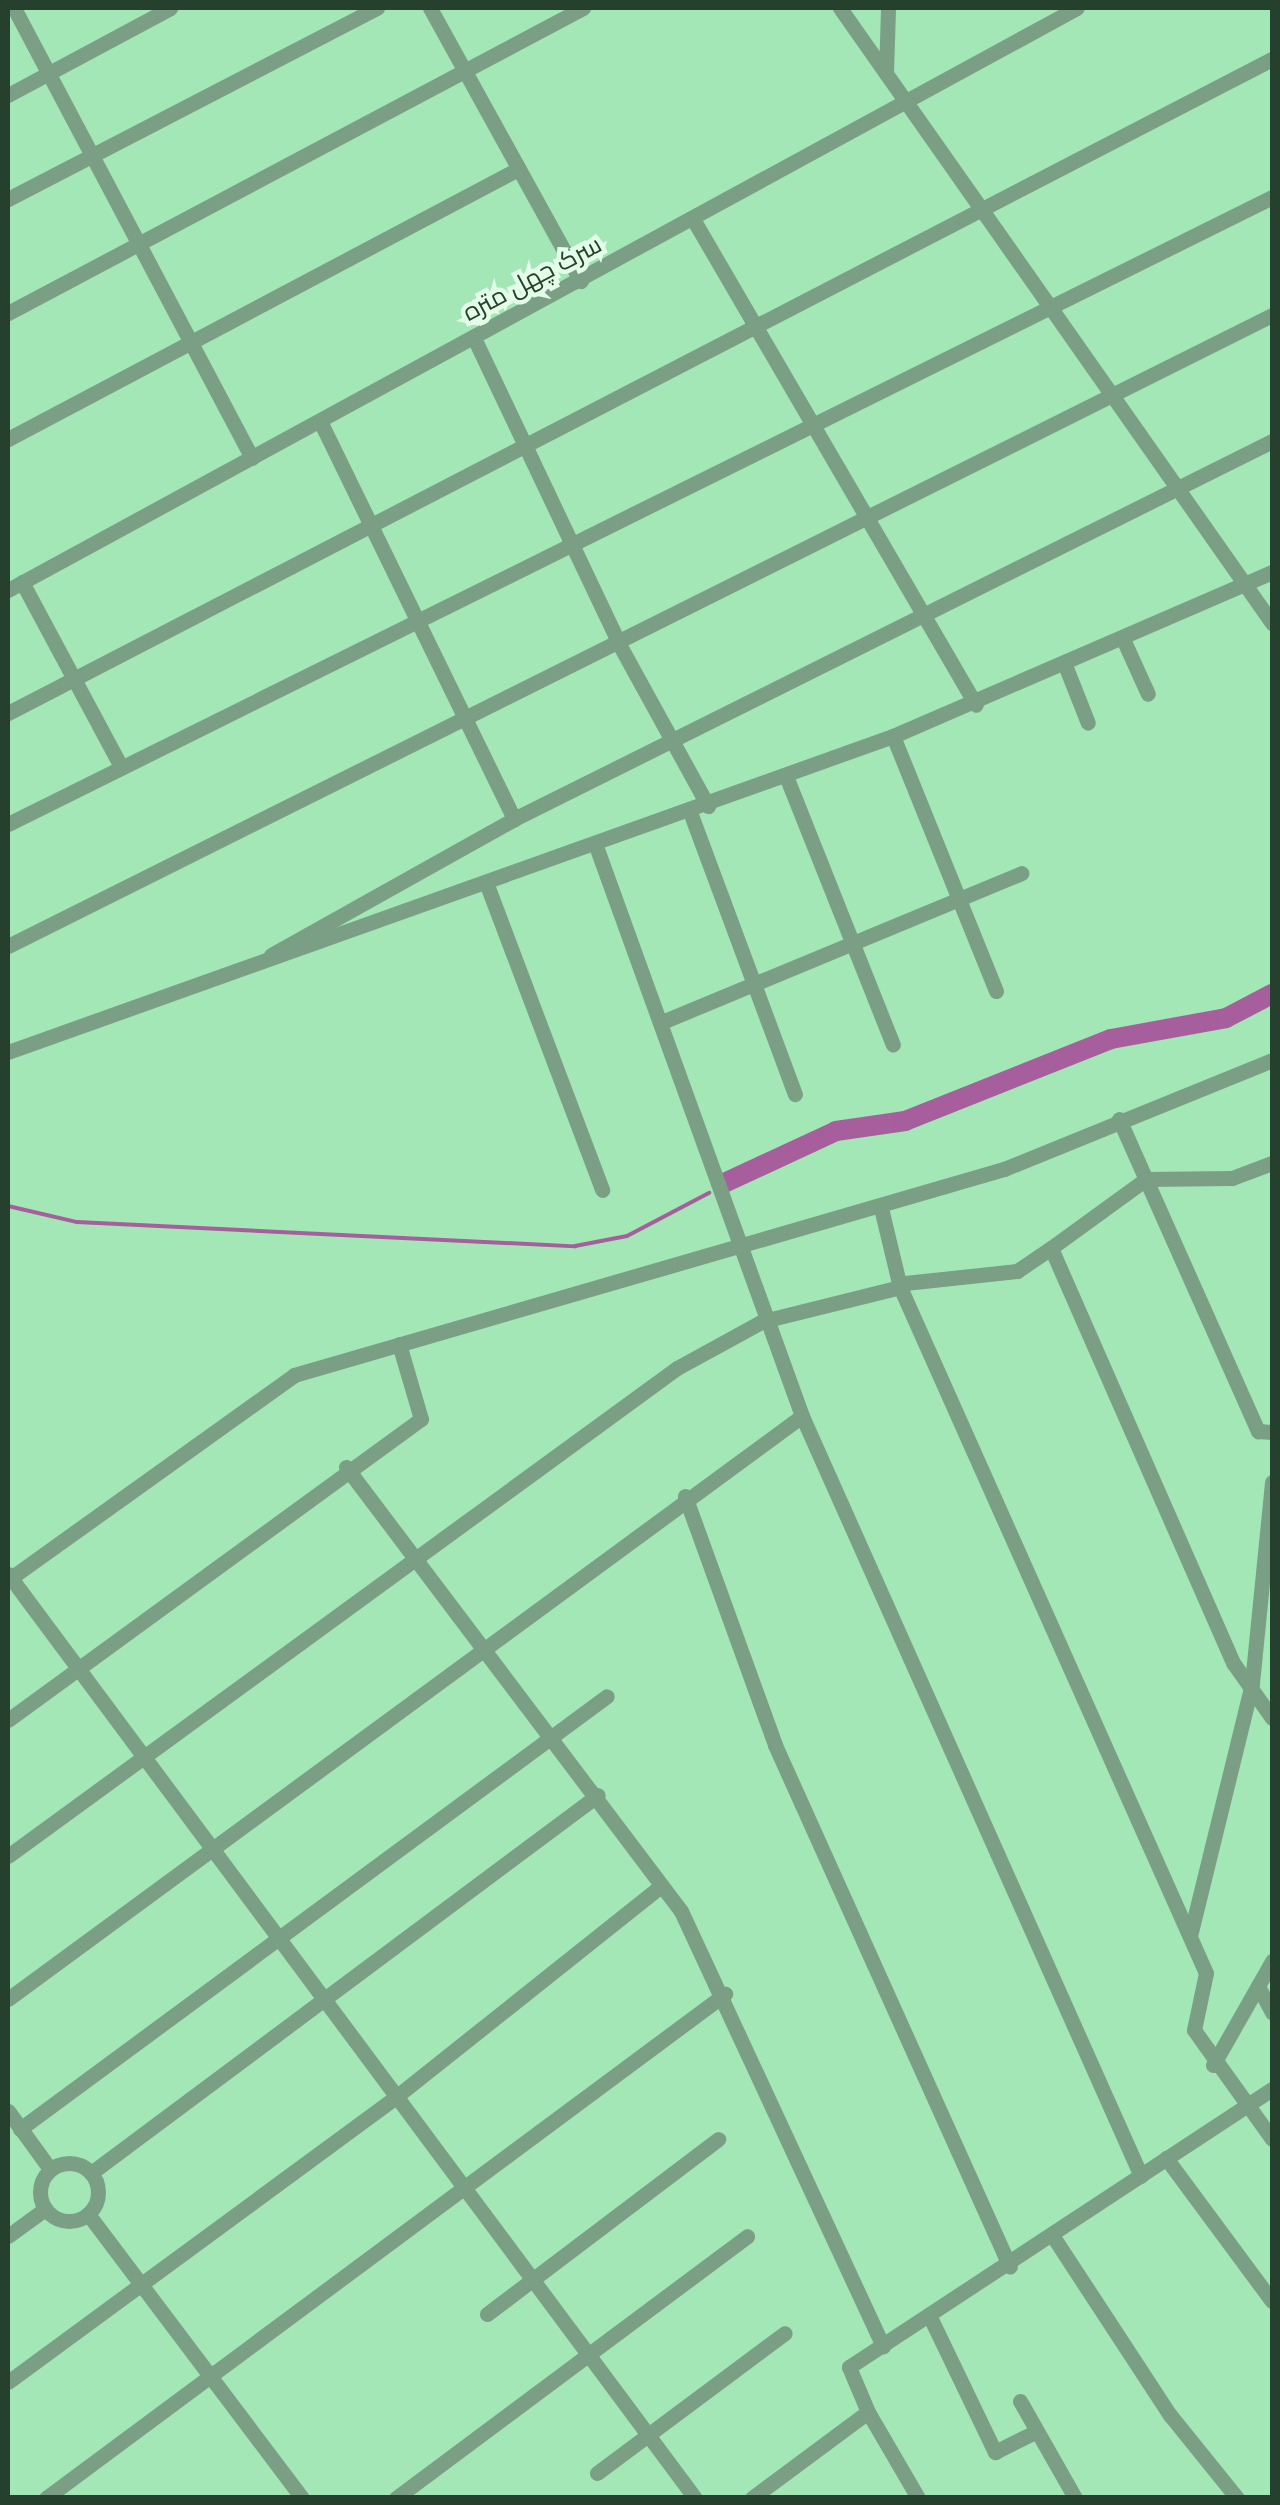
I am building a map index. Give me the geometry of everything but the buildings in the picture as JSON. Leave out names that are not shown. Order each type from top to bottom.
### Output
[{"type":"street","points":[[14,8],[188,345],[252,458]]},
{"type":"street","points":[[8,95],[170,8]]},
{"type":"street","points":[[8,199],[377,8]]},
{"type":"street","points":[[430,8],[581,280]]},
{"type":"street","points":[[8,313],[133,241],[583,8]]},
{"type":"street","points":[[840,8],[1044,306],[1179,488],[1272,623]]},
{"type":"street","points":[[886,73],[888,8]]},
{"type":"street","name":"سرک چهل متره","points":[[15,586],[1078,8]]},
{"type":"street","points":[[8,713],[371,520],[981,213],[1272,59]]},
{"type":"street","points":[[8,439],[518,169]]},
{"type":"street","points":[[8,824],[1044,306],[1272,197]]},
{"type":"street","points":[[693,219],[976,704]]},
{"type":"street","points":[[8,946],[1272,315]]},
{"type":"street","points":[[474,338],[619,644],[708,806]]},
{"type":"street","points":[[320,421],[514,819]]},
{"type":"street","points":[[232,977],[514,819],[1272,440]]},
{"type":"street","points":[[8,1052],[487,886],[893,736],[976,704],[1272,572]]},
{"type":"street","points":[[15,586],[74,677],[120,766]]},
{"type":"street","points":[[1122,639],[1148,694]]},
{"type":"street","points":[[1065,665],[1088,723]]},
{"type":"street","points":[[893,736],[996,991]]},
{"type":"street","points":[[786,776],[893,1045]]},
{"type":"street","points":[[690,812],[795,1094]]},
{"type":"street","points":[[596,846],[662,1022],[764,1320],[802,1416],[1141,2176]]},
{"type":"street","points":[[662,1022],[1021,872]]},
{"type":"street","points":[[487,886],[602,1190]]},
{"type":"street","points":[[696,2498],[8,1577],[294,1375],[881,1208],[1272,1060]]},
{"type":"street","points":[[1119,1119],[1258,1431],[1272,1432]]},
{"type":"street","points":[[8,1856],[677,1368],[764,1320],[902,1285],[1017,1270],[1146,1179],[1232,1178],[1272,1163]]},
{"type":"street","points":[[881,1208],[902,1285],[1206,1973],[1194,2030],[1213,2065],[1272,2140]]},
{"type":"street","points":[[1050,1248],[1234,1664],[1252,1684],[1272,1718]]},
{"type":"street","points":[[8,1720],[346,1467],[421,1419],[399,1344]]},
{"type":"street","points":[[8,1999],[215,1851],[685,1496],[802,1416]]},
{"type":"street","points":[[346,1467],[598,1795],[661,1886],[725,1994],[882,2346]]},
{"type":"street","points":[[1190,1936],[1252,1684],[1272,1482]]},
{"type":"street","points":[[685,1496],[775,1745],[1010,2266]]},
{"type":"street","points":[[20,2129],[555,1739],[606,1696]]},
{"type":"street","points":[[91,2172],[322,1995],[598,1795]]},
{"type":"street","points":[[8,2382],[397,2096],[661,1886]]},
{"type":"street","points":[[1213,2065],[1272,1961]]},
{"type":"street","points":[[1258,1986],[1272,2012]]},
{"type":"street","points":[[46,2498],[725,1994]]},
{"type":"street","points":[[918,2498],[847,2370],[1054,2238],[1272,2088]]},
{"type":"street","points":[[8,2111],[50,2169]]},
{"type":"street","points":[[487,2314],[718,2139]]},
{"type":"street","points":[[1166,2158],[1272,2302]]},
{"type":"street","points":[[71,2163],[91,2172],[98,2197],[88,2214],[62,2221],[45,2209],[40,2188],[50,2169],[71,2163]]},
{"type":"street","points":[[8,2236],[45,2209]]},
{"type":"street","points":[[88,2214],[302,2498]]},
{"type":"street","points":[[396,2498],[747,2236]]},
{"type":"street","points":[[1054,2238],[1170,2416],[1237,2498]]},
{"type":"street","points":[[930,2317],[995,2452],[1035,2432]]},
{"type":"street","points":[[597,2472],[785,2333]]},
{"type":"street","points":[[1020,2401],[1075,2498]]},
{"type":"street","points":[[752,2498],[868,2412]]},
{"type":"waterway","points":[[722,1184],[836,1131],[905,1121],[1111,1039],[1226,1018],[1272,994]]},
{"type":"waterway","points":[[8,1206],[77,1222],[575,1246],[627,1236],[709,1193]]}]
